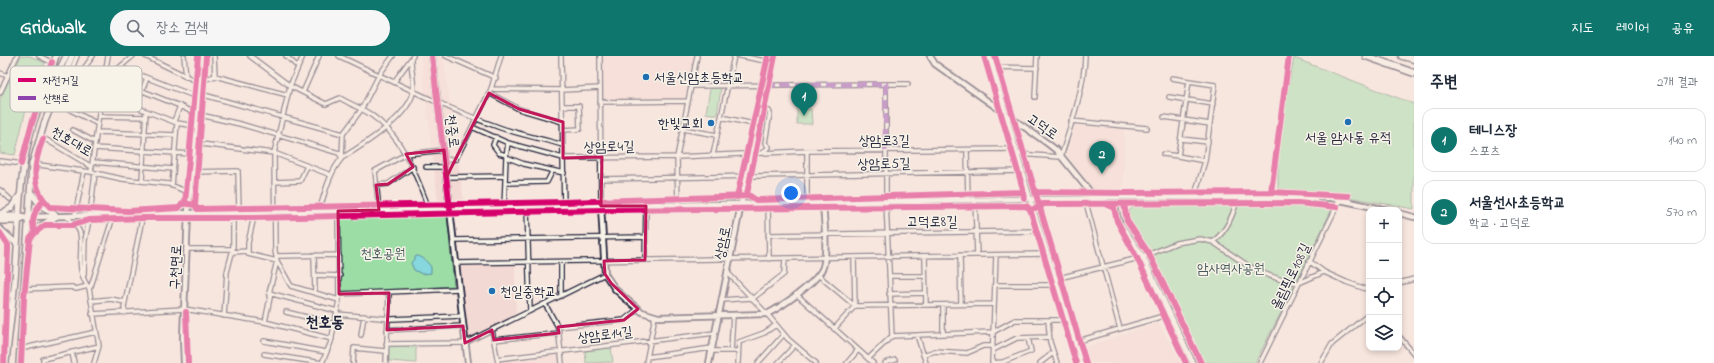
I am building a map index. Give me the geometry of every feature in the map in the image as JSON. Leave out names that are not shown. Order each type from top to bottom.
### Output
[{"type":"highway","points":[[1366,56],[1414,73]]},
{"type":"highway","points":[[1402,56],[1414,59]]},
{"type":"main road","points":[[52,66],[56,56]]},
{"type":"main road","name":"천호대로","points":[[62,66],[66,56]]},
{"type":"main road","name":"천호대로","points":[[68,66],[72,56]]},
{"type":"main road","name":"구천면로","points":[[184,363],[183,337],[189,194],[201,56]]},
{"type":"main road","name":"천중로","points":[[432,56],[468,363]]},
{"type":"main road","name":"상암로","points":[[709,363],[771,56]]},
{"type":"main road","name":"고덕로","points":[[930,56],[935,64],[1047,143],[1061,157],[1095,198]]},
{"type":"main road","name":"고덕로","points":[[989,56],[1030,199],[1081,363]]},
{"type":"main road","name":"천호대로","points":[[6,363],[23,164],[38,112]]},
{"type":"main road","name":"천호대로","points":[[19,363],[32,164],[49,112]]},
{"type":"main road","points":[[30,191],[40,205],[57,216]]},
{"type":"main road","points":[[0,217],[11,208],[20,194]]},
{"type":"main road","points":[[0,217],[19,219],[65,215],[114,214],[1085,199],[1114,197],[1320,198],[1340,200],[1374,207]]},
{"type":"main road","points":[[1095,198],[1115,205],[1118,220],[1142,257],[1193,363]]},
{"type":"main road","points":[[602,206],[602,238],[605,274],[615,289],[638,309],[655,316],[733,316],[767,314],[782,306],[809,285],[818,275],[823,267],[824,258],[823,203]]},
{"type":"main road","points":[[1402,214],[1414,217]]},
{"type":"main road","points":[[27,240],[39,227],[57,216]]},
{"type":"main road","points":[[0,229],[17,244]]},
{"type":"street","points":[[12,66],[16,56]]},
{"type":"street","points":[[39,56],[53,62]]},
{"type":"street","points":[[74,66],[77,56]]},
{"type":"street","points":[[86,66],[93,56]]},
{"type":"street","points":[[106,66],[108,56]]},
{"type":"street","points":[[121,66],[133,56]]},
{"type":"street","points":[[145,56],[198,82],[215,76],[288,95]]},
{"type":"street","points":[[184,56],[186,77]]},
{"type":"street","points":[[214,56],[215,76]]},
{"type":"street","points":[[250,56],[290,86],[326,104],[340,98],[370,114],[386,128],[406,154],[413,168],[428,209]]},
{"type":"street","points":[[286,56],[298,67]]},
{"type":"street","points":[[265,322],[276,259],[274,153],[277,135],[290,86],[303,56]]},
{"type":"street","points":[[303,92],[319,56]]},
{"type":"street","points":[[339,56],[438,103],[503,128],[563,145]]},
{"type":"street","points":[[342,158],[343,134],[361,110],[379,75],[393,56]]},
{"type":"street","points":[[446,56],[496,78]]},
{"type":"street","points":[[445,160],[456,159],[496,78],[501,56]]},
{"type":"street","points":[[561,56],[564,207]]},
{"type":"street","points":[[600,56],[602,206]]},
{"type":"street","points":[[678,205],[677,156],[697,56]]},
{"type":"street","points":[[713,155],[734,56]]},
{"type":"street","points":[[740,56],[770,62]]},
{"type":"street","points":[[1035,97],[1037,56]]},
{"type":"street","points":[[1061,157],[1078,101],[1085,56]]},
{"type":"street","points":[[394,82],[412,58]]},
{"type":"street","points":[[319,211],[331,175],[342,158],[386,128],[410,102],[413,92],[412,58]]},
{"type":"street","points":[[992,66],[1037,68]]},
{"type":"street","points":[[0,92],[10,71]]},
{"type":"street","points":[[0,73],[8,76]]},
{"type":"street","points":[[142,76],[197,95],[282,116],[343,134]]},
{"type":"street","points":[[147,78],[142,91],[196,114],[240,124],[277,135],[339,154],[342,158]]},
{"type":"street","points":[[1172,78],[1215,84],[1206,161],[1194,198]]},
{"type":"street","points":[[1178,156],[1189,81]]},
{"type":"street","points":[[886,84],[885,174],[892,336]]},
{"type":"street","points":[[691,86],[908,84]]},
{"type":"street","points":[[490,91],[600,88]]},
{"type":"street","points":[[490,91],[519,109],[562,122]]},
{"type":"street","points":[[1169,97],[1213,104]]},
{"type":"street","points":[[600,102],[688,101]]},
{"type":"street","points":[[172,186],[176,122],[180,106]]},
{"type":"street","points":[[562,106],[579,106],[580,128],[563,130]]},
{"type":"street","points":[[142,108],[176,122],[195,126]]},
{"type":"street","points":[[761,109],[769,111],[770,113],[765,143],[769,147],[763,152]]},
{"type":"street","points":[[142,181],[146,110]]},
{"type":"street","points":[[75,112],[98,124]]},
{"type":"street","points":[[84,282],[85,240],[90,215],[93,172],[92,167],[100,112]]},
{"type":"street","points":[[99,116],[146,117]]},
{"type":"street","points":[[721,117],[758,125]]},
{"type":"street","points":[[1164,117],[1210,124]]},
{"type":"street","points":[[1071,121],[1147,128]]},
{"type":"street","name":"상암로4길","points":[[472,126],[508,143],[563,158],[752,153]]},
{"type":"street","points":[[682,129],[717,135]]},
{"type":"street","points":[[74,130],[95,142]]},
{"type":"street","points":[[97,132],[176,136]]},
{"type":"street","name":"천호대로","points":[[40,136],[92,167]]},
{"type":"street","points":[[496,137],[493,145],[499,153],[524,164],[552,172],[564,173]]},
{"type":"street","points":[[1181,139],[1208,142]]},
{"type":"street","points":[[193,143],[274,153],[331,175]]},
{"type":"street","points":[[504,208],[508,143]]},
{"type":"street","points":[[94,148],[192,154]]},
{"type":"street","points":[[379,210],[376,171],[406,154],[444,150]]},
{"type":"street","points":[[967,150],[968,200]]},
{"type":"street","name":"상암로3길","points":[[752,153],[807,151],[967,150],[1017,151],[1061,157]]},
{"type":"street","points":[[807,151],[807,203]]},
{"type":"street","points":[[1163,154],[1206,161]]},
{"type":"street","points":[[0,161],[23,164]]},
{"type":"street","points":[[93,162],[173,169]]},
{"type":"street","points":[[32,164],[93,172],[172,186],[189,194]]},
{"type":"street","points":[[274,182],[300,181],[307,166]]},
{"type":"street","points":[[426,167],[446,167]]},
{"type":"street","points":[[376,185],[388,184],[413,168]]},
{"type":"street","points":[[75,215],[84,171]]},
{"type":"street","points":[[191,172],[238,171],[236,212],[232,251],[227,272],[224,316]]},
{"type":"street","name":"상암로5길","points":[[602,179],[747,175],[1022,171]]},
{"type":"street","points":[[505,183],[547,182],[552,172]]},
{"type":"street","points":[[447,177],[506,176]]},
{"type":"street","points":[[0,190],[10,199]]},
{"type":"street","points":[[1213,242],[1229,225],[1238,198]]},
{"type":"street","points":[[1085,199],[1120,329]]},
{"type":"street","points":[[975,200],[977,255]]},
{"type":"street","name":"올림픽로108길","points":[[1260,363],[1340,200]]},
{"type":"street","points":[[768,204],[769,259]]},
{"type":"street","points":[[645,260],[646,206]]},
{"type":"street","points":[[527,208],[530,311]]},
{"type":"street","points":[[264,354],[322,363],[332,339],[339,300],[340,276],[338,211]]},
{"type":"street","points":[[255,212],[248,243],[248,254],[276,259],[339,254]]},
{"type":"street","points":[[23,289],[72,287],[76,289],[92,286],[114,214]]},
{"type":"street","points":[[125,313],[125,302],[143,214]]},
{"type":"street","points":[[65,215],[76,226],[80,233],[79,260],[84,282],[88,287],[99,346],[93,363]]},
{"type":"street","name":"고덕로8길","points":[[768,235],[1040,230]]},
{"type":"street","points":[[453,240],[645,237]]},
{"type":"street","points":[[1055,279],[1142,257],[1185,240],[1200,239],[1213,242],[1247,265],[1282,280],[1299,283],[1324,272]]},
{"type":"street","points":[[186,249],[248,251]]},
{"type":"street","points":[[456,264],[1048,254]]},
{"type":"street","points":[[314,255],[315,293]]},
{"type":"street","points":[[996,255],[992,363],[1003,362],[1031,351],[1028,338]]},
{"type":"street","points":[[925,256],[926,305]]},
{"type":"street","points":[[960,256],[961,304]]},
{"type":"street","points":[[834,328],[855,306],[854,258]]},
{"type":"street","points":[[276,259],[291,286],[339,300]]},
{"type":"street","points":[[721,300],[751,298],[784,274],[785,259]]},
{"type":"street","points":[[560,262],[561,296]]},
{"type":"street","points":[[1309,262],[1324,272],[1366,289]]},
{"type":"street","name":"상암로","points":[[728,272],[784,334],[816,363]]},
{"type":"street","points":[[386,344],[465,343],[605,274]]},
{"type":"street","points":[[315,275],[340,276]]},
{"type":"street","points":[[818,275],[855,306],[994,304]]},
{"type":"street","points":[[889,276],[925,276]]},
{"type":"street","points":[[1402,282],[1414,279]]},
{"type":"street","points":[[995,285],[1057,285]]},
{"type":"street","points":[[339,294],[459,289]]},
{"type":"street","points":[[386,363],[385,351],[389,292]]},
{"type":"street","points":[[270,293],[337,312],[364,316],[388,318],[462,316]]},
{"type":"street","points":[[889,294],[925,293]]},
{"type":"street","points":[[796,294],[872,363]]},
{"type":"street","points":[[91,301],[111,299],[125,302]]},
{"type":"street","points":[[545,304],[558,327],[562,363]]},
{"type":"street","points":[[943,305],[943,334]]},
{"type":"street","points":[[92,314],[184,309],[265,322],[332,339]]},
{"type":"street","points":[[558,327],[624,320],[638,309]]},
{"type":"street","points":[[286,312],[335,324]]},
{"type":"street","points":[[1075,342],[1170,314]]},
{"type":"street","points":[[1321,363],[1332,344],[1368,315]]},
{"type":"street","points":[[361,335],[364,316]]},
{"type":"street","points":[[646,363],[655,316]]},
{"type":"street","points":[[731,351],[733,316]]},
{"type":"street","points":[[868,359],[892,336],[993,332],[1015,320],[1068,320]]},
{"type":"street","points":[[1048,320],[1049,337],[1057,363]]},
{"type":"street","points":[[738,363],[738,342],[764,333],[776,325]]},
{"type":"street","points":[[387,330],[463,326]]},
{"type":"street","points":[[492,330],[498,361]]},
{"type":"street","points":[[20,349],[96,332]]},
{"type":"street","points":[[494,340],[559,333]]},
{"type":"street","name":"상암로14길","points":[[498,361],[561,350],[715,333]]},
{"type":"street","points":[[758,363],[784,334]]},
{"type":"street","points":[[917,335],[926,363]]},
{"type":"street","points":[[923,355],[935,351],[967,353],[983,346],[993,348],[1017,338],[1049,337]]},
{"type":"street","points":[[1402,340],[1414,354]]},
{"type":"street","points":[[264,341],[326,352]]},
{"type":"street","points":[[778,363],[795,345]]},
{"type":"street","points":[[43,363],[43,359],[99,346]]},
{"type":"street","points":[[353,363],[354,348],[385,351]]},
{"type":"street","points":[[647,357],[711,350],[738,351]]},
{"type":"street","points":[[847,363],[858,350]]},
{"type":"street","points":[[72,352],[74,363]]},
{"type":"street","points":[[1040,363],[1053,353]]},
{"type":"street","points":[[885,363],[895,360]]},
{"type":"highlighted area","points":[[489,93],[519,109],[563,122],[563,158],[602,157],[601,206],[646,206],[645,260],[604,261],[605,274],[611,283],[638,309],[624,320],[558,327],[559,333],[494,340],[492,330],[465,343],[463,326],[387,330],[389,293],[339,294],[338,211],[379,210],[376,185],[388,184],[413,167],[406,154],[444,150],[447,176]]},
{"type":"shaded area","points":[[421,56],[443,56],[464,202],[438,202]]},
{"type":"shaded area","name":"서울신암초등학교","points":[[602,56],[694,56],[685,98],[603,100]]},
{"type":"shaded area","points":[[1074,126],[1124,128],[1123,191],[1093,191],[1067,155]]},
{"type":"shaded area","name":"천일중학교","points":[[515,265],[516,315],[469,339],[461,266]]},
{"type":"shaded area","points":[[1159,323],[1181,363],[1090,363],[1085,347]]},
{"type":"shaded area","points":[[558,353],[560,363],[501,363],[500,360]]},
{"type":"green space","points":[[21,56],[30,56],[45,63],[44,66],[16,66]]},
{"type":"green space","name":"서울 암사동 유적","points":[[1294,58],[1414,104],[1414,209],[1314,191],[1278,189],[1278,140]]},
{"type":"green space","points":[[10,79],[10,112],[25,112],[15,155],[0,153],[0,99]]},
{"type":"green space","points":[[710,88],[721,88],[717,115],[706,113]]},
{"type":"green space","points":[[797,109],[811,109],[812,124],[797,124]]},
{"type":"green space","name":"암사역사공원","points":[[1299,201],[1334,205],[1255,363],[1203,363],[1148,248],[1130,220],[1129,211],[1134,206],[1139,205]]},
{"type":"green space","name":"천호공원","points":[[447,214],[454,286],[340,293],[340,216]]},
{"type":"green space","points":[[390,345],[416,345],[416,363],[390,361],[387,353]]},
{"type":"green space","points":[[611,347],[613,362],[586,363],[585,350]]},
{"type":"water","points":[[416,256],[423,258],[426,261],[431,267],[431,273],[422,274],[414,270],[411,263]]},
{"type":"marked path","points":[[766,85],[886,84],[885,151]]},
{"type":"cycle path","points":[[185,204],[198,56]]},
{"type":"cycle path","points":[[195,205],[206,56]]},
{"type":"cycle path","points":[[432,56],[450,209]]},
{"type":"cycle path","points":[[737,197],[768,56]]},
{"type":"cycle path","points":[[775,56],[747,194],[756,200],[1022,192]]},
{"type":"cycle path","points":[[984,56],[1023,189],[1024,198]]},
{"type":"cycle path","points":[[995,56],[1086,363]]},
{"type":"cycle path","points":[[1271,192],[1289,56]]},
{"type":"cycle path","points":[[51,66],[52,62]]},
{"type":"cycle path","points":[[21,164],[36,112]]},
{"type":"cycle path","points":[[21,363],[24,298],[30,239],[35,233],[33,224],[34,215],[44,200],[35,178],[36,162],[43,139]]},
{"type":"cycle path","points":[[1035,192],[1271,192],[1348,196]]},
{"type":"cycle path","points":[[44,200],[50,207],[128,211],[179,208],[183,203],[195,205],[197,209],[564,202],[750,196]]},
{"type":"cycle path","points":[[1035,208],[1040,208],[1043,204],[1298,203],[1337,207]]},
{"type":"cycle path","points":[[1105,204],[1114,208],[1117,221],[1137,258],[1186,363]]},
{"type":"cycle path","points":[[1124,204],[1127,221],[1149,254],[1201,363]]},
{"type":"cycle path","points":[[35,233],[45,225],[72,225],[89,220],[143,218],[254,218],[602,210],[1026,206],[1030,209],[1076,363]]},
{"type":"cycle path","points":[[0,233],[8,245],[4,363]]},
{"type":"cycle path","points":[[186,312],[188,363]]},
{"type":"place","name":"서울신암초등학교","points":[[646,77]]},
{"type":"place","name":"테니스장","points":[[804,116]]},
{"type":"place","name":"서울 암사동 유적","points":[[1348,122]]},
{"type":"place","name":"한빛교회","points":[[711,123]]},
{"type":"place","name":"서울선사초등학교","points":[[1102,174]]},
{"type":"place","name":"천일중학교","points":[[492,291]]},
{"type":"district","name":"천호동","points":[[325,321]]}]
